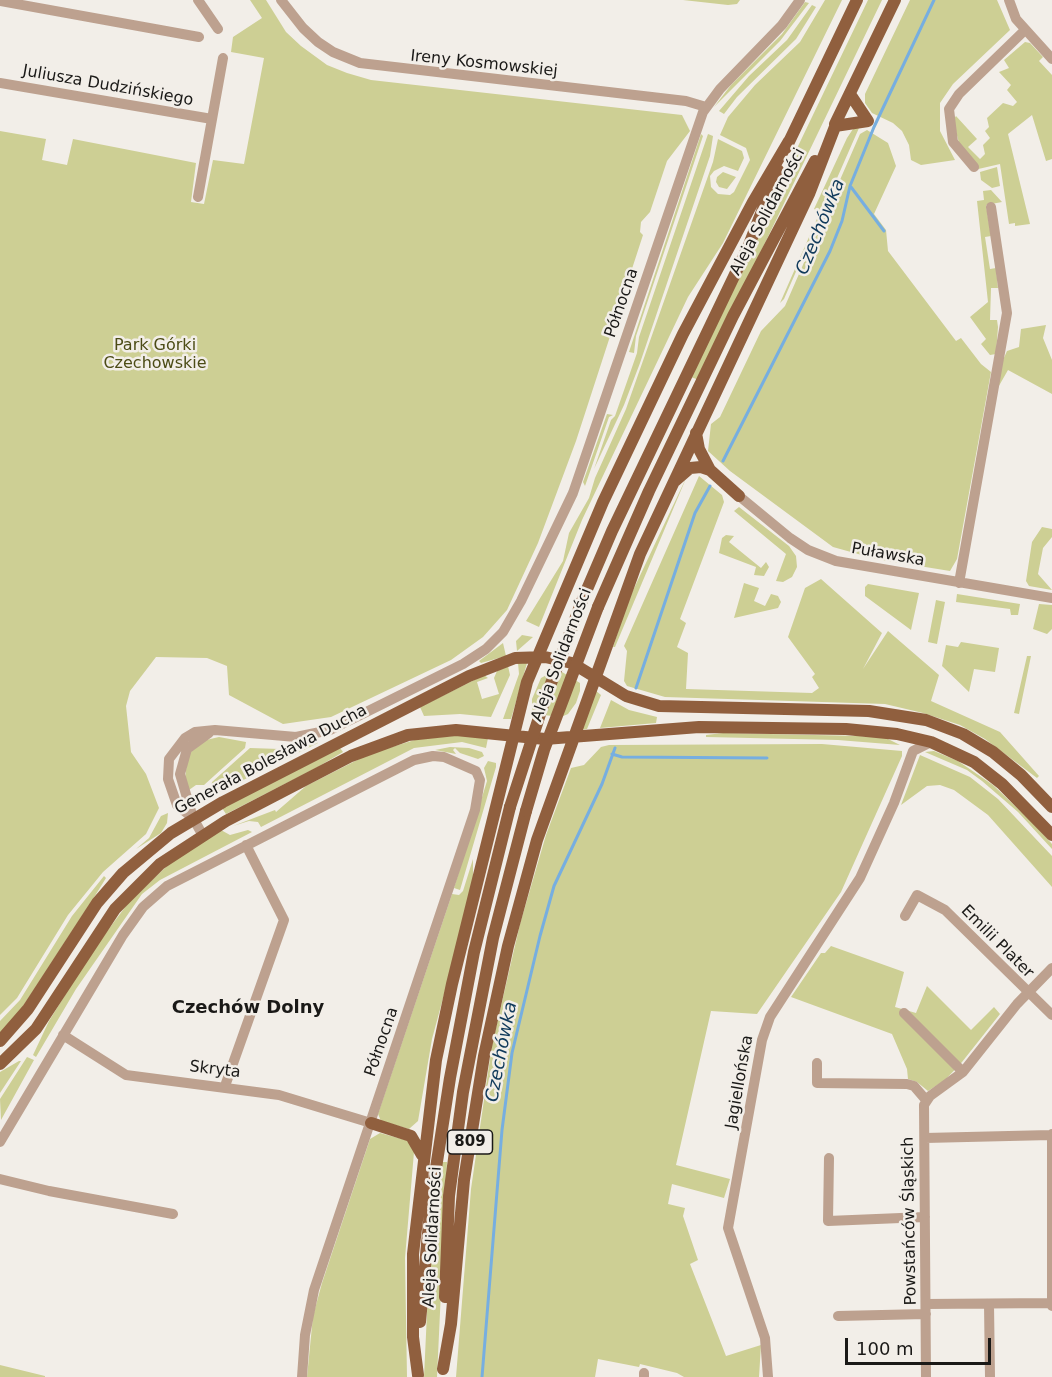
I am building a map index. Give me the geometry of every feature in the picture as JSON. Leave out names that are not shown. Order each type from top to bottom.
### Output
[{"type":"main road","name":"Aleja Solidarności","points":[[418,1376],[423,1271],[436,1162],[465,995],[510,807],[546,693],[582,601],[749,245],[789,141],[855,0]]},
{"type":"main road","name":"Aleja Solidarności","points":[[443,1373],[449,1205],[459,1118],[482,986],[526,811],[544,750],[598,607],[649,491],[750,281],[836,122],[895,0]]},
{"type":"main road","points":[[594,675],[626,588],[670,486],[809,194],[836,122],[868,121],[849,94]]},
{"type":"main road","points":[[537,657],[603,502],[697,304],[789,141]]},
{"type":"main road","points":[[696,433],[699,449],[710,470],[739,496]]},
{"type":"main road","points":[[670,486],[690,468],[696,466],[710,470]]},
{"type":"main road","name":"Generała Bolesława Ducha","points":[[0,1041],[28,1009],[76,932],[107,891],[151,848],[193,818],[478,671],[504,661],[537,657],[564,660],[594,675],[626,696],[667,707],[869,711],[926,720],[963,734],[993,752],[1021,775],[1052,807]]},
{"type":"main road","name":"809","points":[[418,1376],[413,1337],[413,1254],[423,1156],[442,1025],[496,802],[515,736],[523,695],[537,657]]},
{"type":"main road","name":"809","points":[[443,1373],[451,1324],[464,1180],[489,1029],[530,865],[594,675]]},
{"type":"main road","name":"Generała Bolesława Ducha","points":[[0,1065],[36,1029],[91,942],[122,902],[160,864],[202,834],[351,756],[395,739],[424,732],[456,730],[540,739],[699,727],[846,729],[901,734],[931,742],[983,768],[1020,801],[1052,835]]},
{"type":"main road","points":[[405,1134],[418,1127],[429,1111]]},
{"type":"main road","points":[[371,1123],[414,1139],[423,1156]]},
{"type":"street","points":[[198,0],[218,29]]},
{"type":"street","name":"Ireny Kosmowskiej","points":[[281,0],[303,28],[318,42],[333,52],[360,63],[382,68],[686,101],[706,107]]},
{"type":"street","name":"Północna","points":[[202,834],[193,818],[177,805],[170,790],[167,770],[169,759],[185,738],[195,732],[215,730],[291,737],[330,730],[463,664],[500,635],[521,601],[573,493],[706,107],[720,89],[782,25],[800,0]]},
{"type":"street","points":[[1008,0],[1011,10],[1025,30],[1052,59]]},
{"type":"street","points":[[0,2],[200,37]]},
{"type":"street","points":[[974,166],[953,142],[949,109],[959,94],[1025,30]]},
{"type":"street","points":[[198,197],[222,58]]},
{"type":"street","name":"Juliusza Dudzińskiego","points":[[0,83],[212,119]]},
{"type":"street","points":[[959,583],[1007,313],[991,207]]},
{"type":"street","name":"Puławska","points":[[739,496],[790,538],[825,557],[849,565],[1052,598]]},
{"type":"street","points":[[901,734],[913,751],[931,742]]},
{"type":"street","name":"Jagiellońska","points":[[768,1377],[765,1338],[728,1228],[762,1040],[770,1017],[860,878],[894,802],[913,751]]},
{"type":"street","name":"Północna","points":[[246,845],[379,776],[423,757],[444,757],[470,767],[476,771],[480,780],[449,890],[314,1290],[305,1335],[302,1377]]},
{"type":"street","points":[[0,1142],[123,935],[143,907],[173,882],[246,845],[284,920],[225,1086]]},
{"type":"street","name":"Emilii Plater","points":[[905,916],[917,895],[945,910],[1052,1015]]},
{"type":"street","points":[[817,1063],[818,1083],[907,1084],[914,1086],[926,1100],[963,1072],[1028,993],[1052,968]]},
{"type":"street","points":[[904,1013],[963,1072]]},
{"type":"street","name":"Skryta","points":[[63,1035],[126,1075],[225,1086],[297,1099],[371,1123]]},
{"type":"street","name":"Powstańców Śląskich","points":[[926,1100],[924,1114],[926,1377]]},
{"type":"street","points":[[838,1316],[988,1304],[1052,1305],[1052,1134],[925,1138]]},
{"type":"street","points":[[829,1158],[828,1221],[925,1217]]},
{"type":"street","points":[[0,1179],[49,1191],[173,1214]]},
{"type":"street","points":[[988,1304],[990,1377]]},
{"type":"green space","name":"Park Górki Czechowskie","points":[[250,0],[266,0],[286,32],[301,46],[327,65],[347,73],[371,80],[682,115],[690,131],[667,161],[650,212],[641,222],[640,232],[643,235],[576,441],[538,543],[507,610],[483,637],[451,660],[331,717],[283,724],[229,695],[227,666],[207,658],[156,657],[130,691],[126,706],[131,752],[146,774],[159,808],[146,834],[103,872],[68,915],[17,998],[0,1015],[0,131],[46,139],[42,160],[67,165],[73,139],[196,163],[191,202],[204,204],[213,160],[244,164],[264,58],[231,52],[233,37],[262,18]]},
{"type":"green space","points":[[683,0],[740,0],[737,4],[728,5]]},
{"type":"green space","points":[[825,0],[842,0],[723,243],[688,297],[582,520],[539,627],[526,621],[563,561],[569,533],[589,498],[595,478],[626,409],[713,162],[718,139],[742,151],[744,158],[738,171],[724,166],[710,176],[711,187],[718,194],[730,195],[734,192],[750,160],[746,148],[720,135],[728,117],[755,85],[800,42]]},
{"type":"green space","points":[[868,0],[882,0],[699,380],[688,376]]},
{"type":"green space","points":[[910,0],[997,0],[1010,30],[953,84],[940,103],[940,131],[955,160],[921,165],[911,160],[909,145],[902,131],[893,123],[872,113],[865,103],[865,94]]},
{"type":"green space","points":[[805,2],[809,3],[780,41],[714,107],[731,85],[782,34]]},
{"type":"green space","points":[[812,5],[816,7],[796,39],[737,97],[724,114],[719,111],[749,76],[787,40]]},
{"type":"green space","points":[[1025,42],[1030,43],[1043,57],[1039,61],[1052,75],[1052,159],[1046,161],[1032,115],[1008,134],[1030,224],[1015,226],[1015,223],[1009,224],[1000,164],[974,170],[959,143],[953,120],[956,116],[977,139],[968,147],[980,159],[985,154],[983,145],[990,138],[985,131],[989,127],[987,118],[1003,103],[1013,106],[1017,102],[1007,90],[1011,85],[999,72],[1009,68],[1004,60]]},
{"type":"green space","points":[[859,128],[784,299],[780,303],[820,212],[814,209],[847,138],[853,129]]},
{"type":"green space","points":[[867,130],[888,143],[896,166],[874,214],[886,230],[888,251],[956,341],[961,338],[981,364],[991,372],[957,559],[950,571],[876,559],[833,547],[730,471],[708,451],[711,424],[720,417],[761,331],[785,306],[860,134]]},
{"type":"green space","points":[[701,134],[703,136],[636,336],[634,353],[629,352]]},
{"type":"green space","points":[[708,134],[713,136],[710,156],[640,363],[624,405],[594,469],[637,353],[639,337]]},
{"type":"green space","points":[[997,167],[1000,186],[992,188],[981,180],[980,172]]},
{"type":"green space","points":[[723,172],[736,177],[727,189],[719,187],[716,182],[717,177]]},
{"type":"green space","points":[[991,190],[1002,202],[986,205],[991,236],[985,237],[990,269],[996,268],[998,288],[991,288],[990,320],[997,320],[998,327],[996,354],[990,355],[981,344],[986,339],[970,317],[988,302],[977,201],[984,200],[983,191]]},
{"type":"green space","points":[[1046,325],[1043,338],[1052,360],[1052,394],[1008,370],[996,391],[1003,360],[1007,351],[1019,347],[1021,329]]},
{"type":"green space","points":[[607,414],[613,415],[609,417],[585,486],[583,482]]},
{"type":"green space","points":[[687,476],[615,647],[613,647],[628,601]]},
{"type":"green space","points":[[699,476],[722,495],[724,502],[680,619],[686,623],[677,647],[688,653],[686,689],[812,693],[819,688],[812,677],[815,674],[788,637],[805,588],[821,579],[882,633],[863,669],[888,631],[939,675],[931,701],[1000,732],[1039,776],[1037,778],[985,739],[960,725],[885,704],[665,697],[627,686],[624,681],[627,651],[624,646]]},
{"type":"green space","points":[[739,507],[789,546],[796,556],[797,567],[792,577],[783,582],[776,581],[786,554],[734,511]]},
{"type":"green space","points":[[1042,527],[1052,529],[1052,537],[1043,548],[1038,574],[1052,590],[1029,586],[1026,581],[1032,542]]},
{"type":"green space","points":[[726,535],[734,536],[729,542],[761,568],[766,562],[769,567],[764,576],[754,575],[756,567],[719,553],[722,538]]},
{"type":"green space","points":[[744,583],[759,588],[754,601],[765,606],[771,594],[778,596],[781,602],[778,608],[734,618]]},
{"type":"green space","points":[[868,584],[919,593],[911,630],[865,596],[865,587]]},
{"type":"green space","points":[[957,594],[1020,604],[1018,615],[1011,615],[1010,609],[956,602]]},
{"type":"green space","points":[[936,600],[945,602],[937,644],[928,642]]},
{"type":"green space","points":[[1039,604],[1052,605],[1052,629],[1047,634],[1033,629]]},
{"type":"green space","points":[[522,635],[533,637],[517,651],[516,641]]},
{"type":"green space","points":[[961,642],[999,648],[995,672],[974,669],[969,692],[942,666],[946,645],[958,647]]},
{"type":"green space","points":[[503,643],[506,656],[481,663],[479,661]]},
{"type":"green space","points":[[1027,656],[1031,656],[1019,714],[1014,713]]},
{"type":"green space","points":[[518,663],[527,663],[511,719],[503,719],[519,674]]},
{"type":"green space","points":[[508,666],[510,675],[491,717],[460,714],[424,716],[420,707],[484,675],[488,678],[477,682],[482,699],[499,694],[494,678],[497,671]]},
{"type":"green space","points":[[554,671],[562,672],[580,683],[576,703],[568,714],[561,717],[535,714],[532,709],[532,699],[541,678]]},
{"type":"green space","points":[[595,690],[601,695],[587,729],[581,730]]},
{"type":"green space","points":[[611,700],[629,710],[657,717],[656,723],[600,728]]},
{"type":"green space","points":[[723,733],[860,736],[886,738],[900,745],[838,740],[706,737],[706,735]]},
{"type":"green space","points":[[464,735],[488,738],[486,748],[462,742],[414,748],[261,827],[258,822],[249,821],[233,826],[275,810],[276,812],[306,786],[369,754],[418,739]]},
{"type":"green space","points":[[219,737],[246,742],[245,748],[204,785],[196,785],[189,790],[185,779],[188,754],[206,740]]},
{"type":"green space","points":[[317,740],[318,743],[215,794],[211,787],[212,782],[250,748],[280,749],[280,746]]},
{"type":"green space","points":[[822,744],[902,751],[902,756],[841,892],[757,1014],[711,1011],[676,1165],[730,1179],[724,1198],[672,1184],[668,1204],[685,1208],[683,1216],[698,1260],[690,1264],[726,1356],[761,1345],[759,1377],[684,1377],[677,1373],[640,1364],[639,1367],[598,1359],[595,1377],[456,1377],[471,1189],[492,1045],[520,924],[546,835],[571,768],[584,765],[601,747],[609,745]]},
{"type":"green space","points":[[450,747],[469,748],[482,752],[484,756],[478,759],[460,753],[455,748],[453,750],[456,754],[435,750]]},
{"type":"green space","points":[[340,748],[343,752],[316,768],[226,814],[222,808]]},
{"type":"green space","points":[[934,751],[958,761],[993,785],[1034,824],[1052,844],[1052,849],[1018,812],[982,781],[967,770],[925,752]]},
{"type":"green space","points":[[920,755],[970,777],[998,799],[1052,856],[1052,887],[988,815],[954,790],[940,785],[927,786],[901,805]]},
{"type":"green space","points":[[488,761],[496,763],[496,767],[460,890],[454,888],[487,781],[484,768]]},
{"type":"green space","points":[[168,813],[167,823],[161,833],[136,849],[149,838],[161,816]]},
{"type":"green space","points":[[221,830],[230,835],[248,830],[252,832],[160,880],[142,894],[76,989],[36,1057],[33,1055],[49,1021],[93,950],[129,902],[168,865]]},
{"type":"green space","points":[[473,859],[473,887],[432,1039],[418,1121],[409,1129],[381,1121],[378,1114],[452,894],[459,895],[463,891]]},
{"type":"green space","points":[[104,876],[106,878],[93,899],[20,1011],[0,1033],[0,1021],[20,1000],[72,916]]},
{"type":"green space","points":[[831,946],[904,972],[895,1007],[916,1013],[927,986],[971,1030],[994,1007],[1000,1014],[962,1062],[945,1080],[928,1091],[917,1082],[908,1079],[907,1069],[892,1034],[791,997],[821,953],[825,953]]},
{"type":"green space","points":[[27,1057],[34,1060],[1,1120],[0,1099]]},
{"type":"green space","points":[[21,1061],[0,1093],[0,1072]]},
{"type":"green space","points":[[380,1133],[409,1141],[414,1152],[405,1258],[407,1377],[307,1377],[313,1316],[322,1283],[370,1139]]},
{"type":"green space","points":[[442,1162],[447,1162],[437,1377],[424,1377],[429,1270]]},
{"type":"green space","points":[[0,1365],[45,1376],[45,1377],[0,1377]]},
{"type":"waterway","name":"Czechówka","points":[[723,461],[830,251],[842,221],[850,186],[874,127],[934,0]]},
{"type":"waterway","points":[[851,187],[884,231]]},
{"type":"waterway","name":"Czechówka","points":[[636,688],[695,513],[710,486]]},
{"type":"waterway","name":"Czechówka","points":[[482,1377],[502,1130],[512,1053],[554,886],[602,784],[615,748]]},
{"type":"waterway","points":[[612,754],[622,757],[767,758]]},
{"type":"district","name":"Czechów Dolny","points":[[248,1008]]}]
